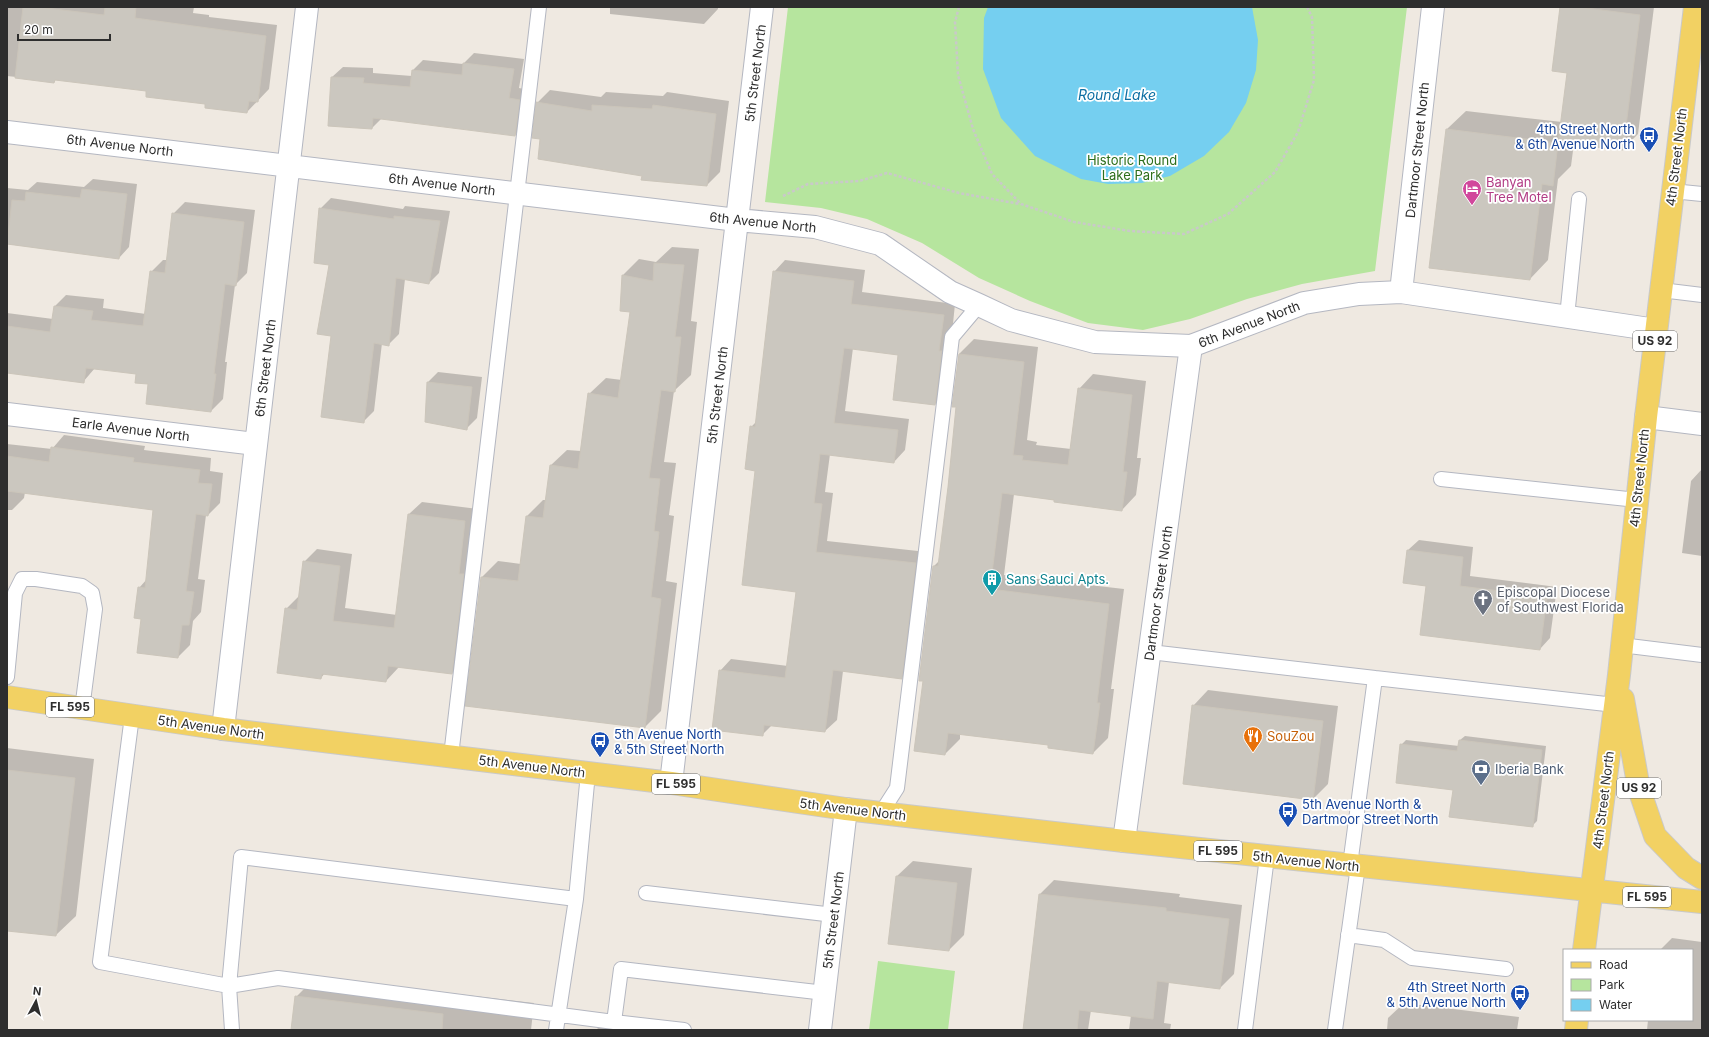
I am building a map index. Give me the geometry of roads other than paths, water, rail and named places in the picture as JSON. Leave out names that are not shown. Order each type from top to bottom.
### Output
[{"type":"main road","name":"4th Street North","points":[[1584,949],[1619,675],[1646,417],[1695,7]]},
{"type":"main road","name":"US 92","points":[[1619,675],[1639,789],[1655,836],[1686,868],[1702,878]]},
{"type":"main road","name":"5th Avenue North","points":[[7,697],[223,729],[672,783],[846,810],[1267,857],[1702,902]]},
{"type":"street","name":"6th Street North","points":[[223,729],[307,7]]},
{"type":"street","name":"5th Street North","points":[[672,783],[762,7]]},
{"type":"street","name":"Dartmoor Street North","points":[[1401,292],[1433,7]]},
{"type":"street","name":"6th Avenue North","points":[[7,132],[738,220],[815,226],[880,244],[950,292],[1011,320],[1095,342],[1191,346],[1304,303],[1359,294],[1401,292],[1656,330]]},
{"type":"street","name":"Dartmoor Street North","points":[[1124,841],[1191,346]]},
{"type":"street","name":"Earle Avenue North","points":[[7,414],[256,444]]},
{"type":"street","points":[[1646,417],[1702,424]]},
{"type":"street","name":"5th Street North","points":[[820,1030],[846,810]]},
{"type":"lane","points":[[451,756],[539,7]]},
{"type":"lane","points":[[1672,191],[1702,194]]},
{"type":"lane","points":[[1568,317],[1579,199]]},
{"type":"lane","points":[[1661,290],[1702,295]]},
{"type":"lane","points":[[882,813],[897,788],[952,337],[979,305]]},
{"type":"lane","points":[[1441,479],[1637,500]]},
{"type":"lane","points":[[7,677],[15,593],[22,579],[36,579],[82,586],[92,593],[95,609],[82,708]]},
{"type":"lane","points":[[1621,645],[1702,655]]},
{"type":"lane","points":[[1150,652],[1615,704]]},
{"type":"lane","points":[[1335,1030],[1348,935],[1354,866],[1375,678]]},
{"type":"lane","points":[[132,716],[100,962],[229,986],[278,978],[684,1030]]},
{"type":"lane","points":[[556,1030],[576,900],[588,773]]},
{"type":"lane","points":[[232,1030],[229,986],[241,857],[576,900]]},
{"type":"lane","points":[[1245,1030],[1267,857]]},
{"type":"lane","points":[[646,893],[834,915]]},
{"type":"lane","points":[[1348,935],[1384,940],[1412,958],[1506,969]]},
{"type":"lane","points":[[614,1022],[621,970],[825,993]]},
{"type":"water","name":"Round Lake","points":[[988,7],[1252,7],[1258,40],[1256,70],[1246,103],[1229,132],[1204,156],[1170,176],[1142,183],[1108,184],[1081,179],[1035,156],[1001,118],[983,69],[984,18]]},
{"type":"place","name":"4th Street North & 6th Avenue North","points":[[1649,153]]},
{"type":"place","name":"Banyan Tree Motel","points":[[1472,206]]},
{"type":"place","name":"Sans Sauci Apts.","points":[[992,596]]},
{"type":"place","name":"Episcopal Diocese of Southwest Florida","points":[[1483,616]]},
{"type":"place","name":"SouZou","points":[[1253,753]]},
{"type":"place","name":"5th Avenue North & 5th Street North","points":[[600,758]]},
{"type":"place","name":"Iberia Bank","points":[[1481,786]]},
{"type":"place","name":"5th Avenue North & Dartmoor Street North","points":[[1288,828]]},
{"type":"place","name":"4th Street North & 5th Avenue North","points":[[1520,1011]]},
{"type":"park label","name":"Historic Round Lake Park","points":[[1132,168]]}]
